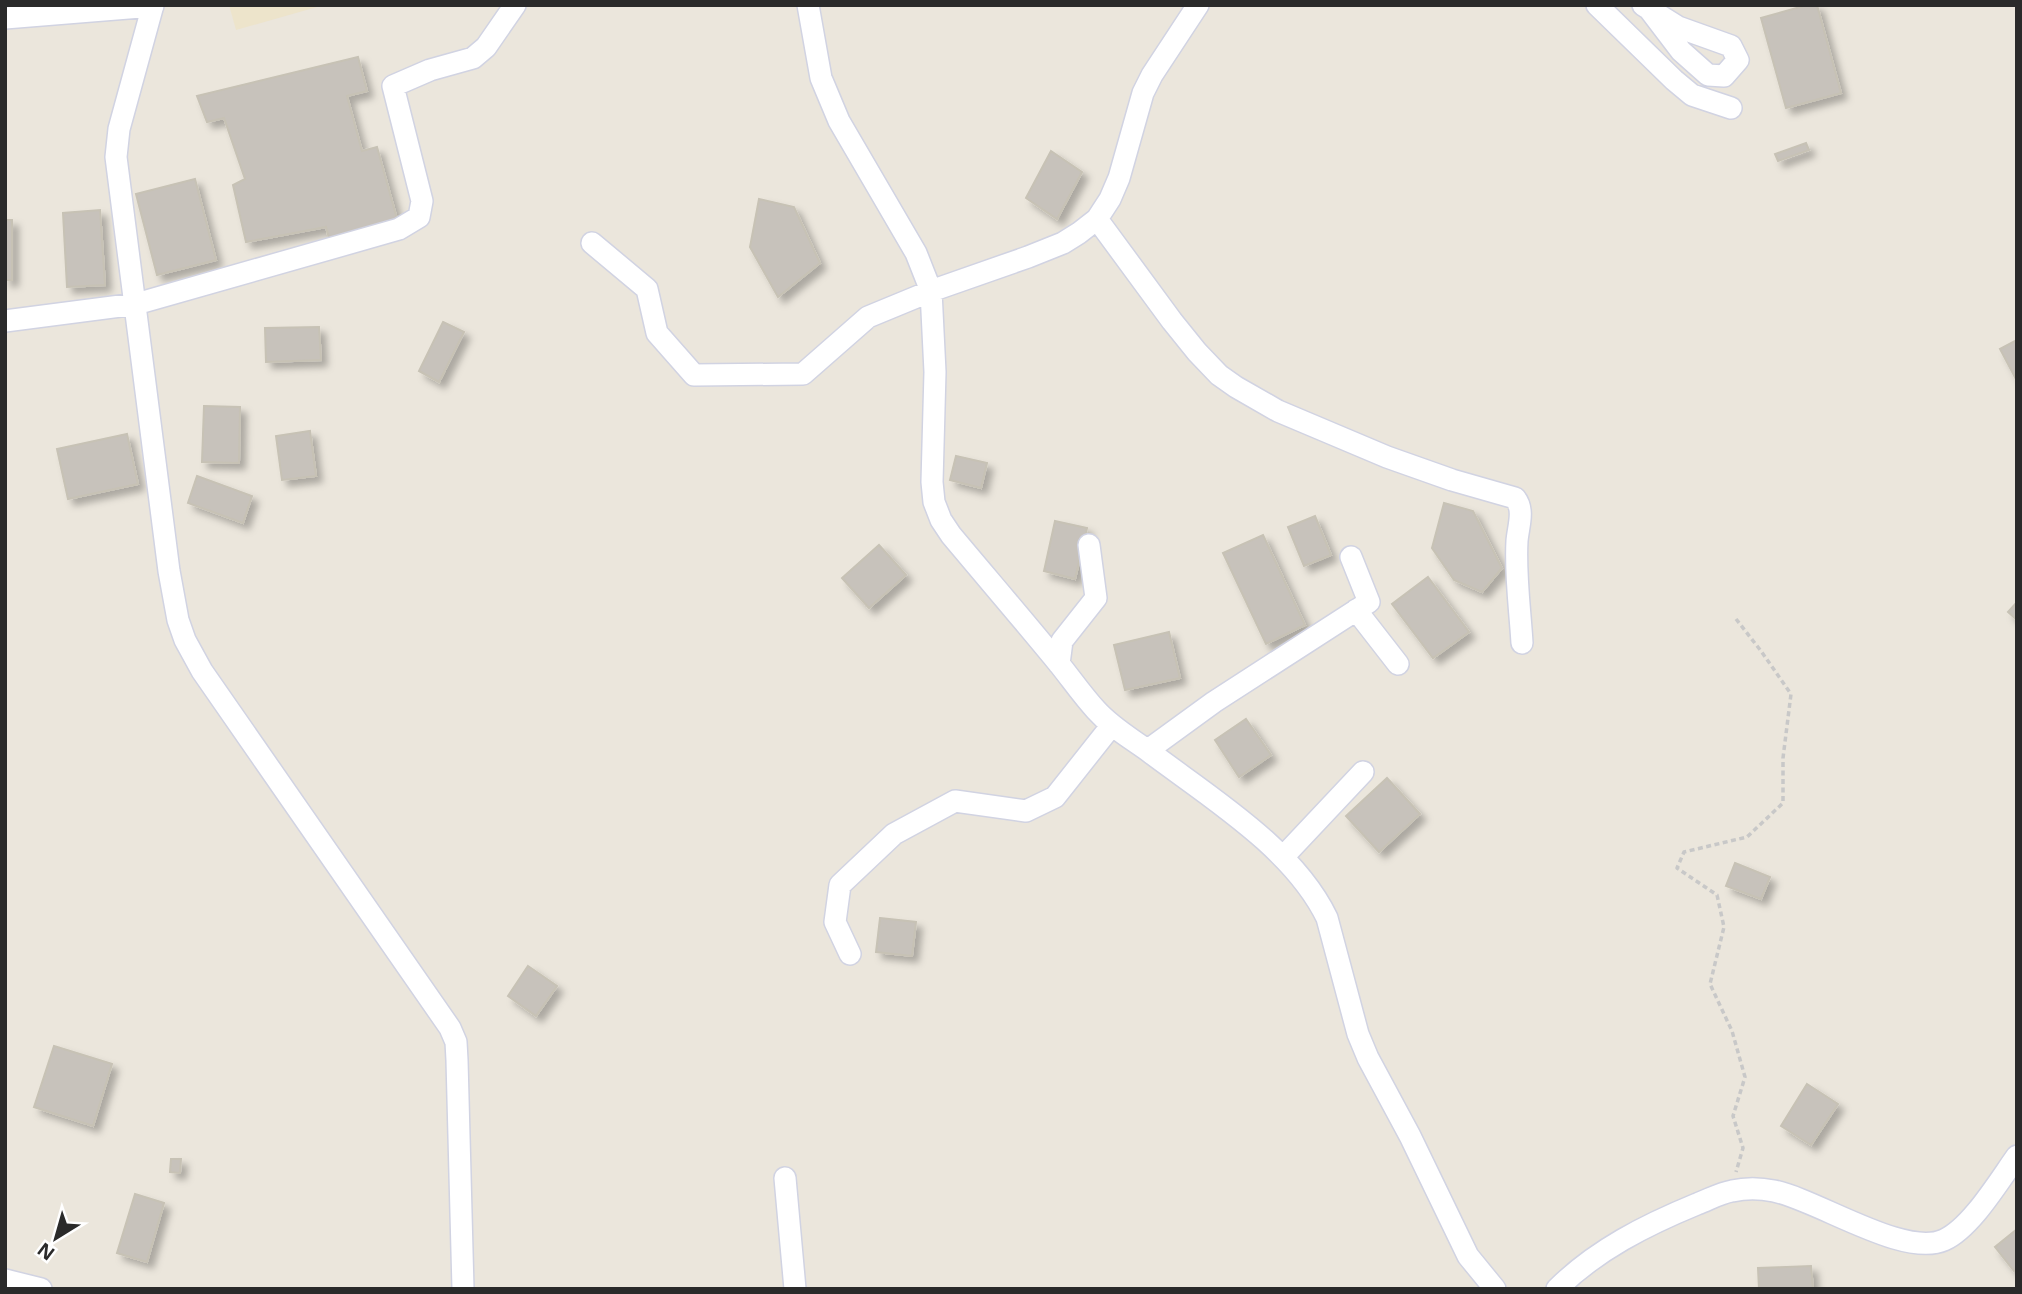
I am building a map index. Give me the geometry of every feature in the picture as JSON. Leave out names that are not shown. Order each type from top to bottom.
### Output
[{"type":"street","points":[[5,321],[136,304],[399,229],[419,217],[422,201],[393,86],[430,70],[472,58],[486,47],[514,5]]},
{"type":"street","points":[[808,5],[821,78],[829,99],[839,121],[916,253],[931,291],[935,372],[932,482],[934,502],[941,520],[1096,710],[1127,737],[1235,816],[1298,872],[1327,918],[1358,1034],[1368,1058],[1410,1136],[1468,1256],[1494,1289]]},
{"type":"street","points":[[592,243],[647,289],[657,333],[694,375],[803,374],[868,317],[1063,243],[1097,219],[1110,200],[1119,178],[1136,112],[1147,84],[1198,5]]},
{"type":"street","points":[[1597,5],[1692,95],[1731,108]]},
{"type":"street","points":[[5,18],[153,6],[119,129],[116,157],[169,571],[178,620],[185,640],[202,671],[363,905],[442,1014],[456,1042],[463,1289]]},
{"type":"street","points":[[1097,219],[1172,321],[1219,375],[1236,387],[1278,411],[1387,457],[1515,498],[1520,506],[1517,556],[1522,643]]},
{"type":"street","points":[[1059,664],[1062,641],[1096,598],[1089,545]]},
{"type":"street","points":[[1148,750],[1213,702],[1369,602],[1351,557]]},
{"type":"street","points":[[1356,610],[1398,664]]},
{"type":"street","points":[[850,954],[835,922],[840,885],[894,834],[955,801],[1026,811],[1055,797],[1112,725]]},
{"type":"street","points":[[1283,857],[1363,772]]},
{"type":"street","points":[[1557,1289],[1585,1263],[1618,1242],[1730,1191],[1754,1188],[1775,1191],[1910,1243],[1942,1241],[1958,1233],[1973,1216],[2017,1156]]},
{"type":"street","points":[[785,1178],[794,1289]]},
{"type":"street","points":[[5,1280],[41,1289]]},
{"type":"path","points":[[1730,1191],[1743,1148],[1733,1116],[1745,1077],[1732,1031],[1710,984],[1724,927],[1717,895],[1677,869],[1684,852],[1747,837],[1783,803],[1783,758],[1791,694],[1735,619]]},
{"type":"shaded area","points":[[229,5],[324,5],[236,30]]},
{"type":"building","points":[[1807,5],[1817,5],[1841,93],[1786,108],[1761,18]]},
{"type":"building","points":[[358,57],[367,91],[347,96],[362,151],[377,147],[397,219],[329,238],[326,227],[246,242],[233,185],[245,179],[224,118],[207,122],[197,96]]},
{"type":"building","points":[[1806,143],[1809,150],[1778,161],[1775,154]]},
{"type":"building","points":[[1051,151],[1082,172],[1057,219],[1026,198]]},
{"type":"building","points":[[195,179],[216,260],[157,275],[136,194]]},
{"type":"building","points":[[759,199],[794,207],[820,263],[778,297],[750,247]]},
{"type":"building","points":[[100,210],[105,285],[67,287],[63,213]]},
{"type":"building","points":[[5,220],[12,220],[12,280],[5,280]]},
{"type":"building","points":[[443,322],[464,332],[439,382],[419,371]]},
{"type":"building","points":[[319,327],[321,360],[266,362],[265,328]]},
{"type":"building","points":[[2017,340],[2017,381],[2000,349]]},
{"type":"building","points":[[204,406],[240,407],[239,463],[202,462]]},
{"type":"building","points":[[310,431],[316,476],[282,480],[276,436]]},
{"type":"building","points":[[127,434],[138,484],[68,499],[57,449]]},
{"type":"building","points":[[956,456],[987,463],[981,488],[950,480]]},
{"type":"building","points":[[197,476],[252,496],[243,523],[188,503]]},
{"type":"building","points":[[1444,503],[1473,511],[1502,568],[1482,592],[1454,580],[1432,548]]},
{"type":"building","points":[[1315,516],[1331,555],[1304,566],[1288,527]]},
{"type":"building","points":[[1055,521],[1087,528],[1075,579],[1044,571]]},
{"type":"building","points":[[1263,535],[1305,625],[1266,644],[1223,553]]},
{"type":"building","points":[[879,545],[906,575],[869,608],[842,578]]},
{"type":"building","points":[[1428,577],[1469,632],[1433,658],[1392,604]]},
{"type":"building","points":[[2017,602],[2017,620],[2008,612]]},
{"type":"building","points":[[1169,632],[1180,678],[1125,690],[1114,645]]},
{"type":"building","points":[[1246,719],[1271,755],[1239,777],[1215,740]]},
{"type":"building","points":[[1387,778],[1420,814],[1379,852],[1346,816]]},
{"type":"building","points":[[1735,863],[1770,877],[1761,899],[1726,886]]},
{"type":"building","points":[[880,918],[916,922],[912,956],[876,952]]},
{"type":"building","points":[[528,966],[557,986],[536,1016],[508,996]]},
{"type":"building","points":[[54,1046],[112,1064],[93,1126],[34,1107]]},
{"type":"building","points":[[1807,1084],[1838,1104],[1811,1145],[1781,1126]]},
{"type":"building","points":[[171,1159],[181,1159],[180,1173],[170,1172]]},
{"type":"building","points":[[135,1194],[164,1203],[147,1262],[117,1253]]},
{"type":"building","points":[[2017,1229],[2017,1269],[2014,1271],[1995,1247]]},
{"type":"building","points":[[1811,1266],[1813,1289],[1759,1289],[1758,1268]]}]
